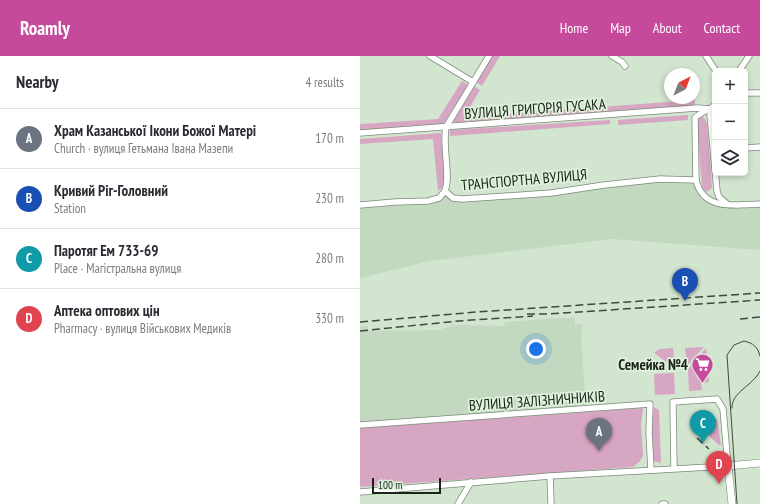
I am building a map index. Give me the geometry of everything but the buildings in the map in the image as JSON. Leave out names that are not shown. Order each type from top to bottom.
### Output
[{"type":"main road","points":[[732,504],[728,466],[760,463]]},
{"type":"street","points":[[430,56],[473,82]]},
{"type":"street","points":[[440,62],[444,56]]},
{"type":"street","points":[[445,191],[447,181],[444,142],[446,127],[489,56]]},
{"type":"street","points":[[612,56],[622,62],[625,66]]},
{"type":"street","points":[[706,56],[714,68]]},
{"type":"street","points":[[741,68],[749,56]]},
{"type":"street","points":[[748,93],[760,93]]},
{"type":"street","name":"ВУЛИЦЯ ГРИГОРІЯ ГУСАКА","points":[[360,133],[712,107]]},
{"type":"street","points":[[712,108],[699,114],[695,118],[696,180],[701,192],[711,202],[727,204],[760,204]]},
{"type":"street","points":[[712,110],[710,115],[712,132]]},
{"type":"street","points":[[748,148],[760,147]]},
{"type":"street","points":[[716,176],[719,197],[727,204]]},
{"type":"street","name":"ТРАНСПОРТНА ВУЛИЦЯ","points":[[360,205],[428,201],[439,198],[445,191],[454,198],[462,199],[552,193],[652,179],[696,180]]},
{"type":"street","points":[[360,492],[550,476],[728,466],[723,409],[718,399],[673,402],[674,468]]},
{"type":"street","name":"ВУЛИЦЯ ЗАЛІЗНИЧНИКІВ","points":[[360,425],[650,404],[649,433],[651,470]]},
{"type":"street","points":[[550,476],[551,504]]},
{"type":"street","points":[[458,504],[471,482]]},
{"type":"shaded area","points":[[492,56],[500,56],[482,86],[476,82]]},
{"type":"shaded area","points":[[462,81],[468,85],[443,125],[360,131],[360,124],[438,119]]},
{"type":"shaded area","points":[[474,86],[480,90],[464,117],[664,102],[664,104],[695,104],[695,106],[455,123],[453,119]]},
{"type":"shaded area","points":[[688,115],[688,120],[618,125],[618,120]]},
{"type":"shaded area","points":[[700,117],[706,120],[707,125],[712,187],[706,192],[702,187],[697,125]]},
{"type":"shaded area","points":[[610,120],[610,124],[450,136],[450,130]]},
{"type":"shaded area","points":[[441,133],[445,185],[438,191],[433,139],[360,144],[360,139]]},
{"type":"shaded area","points":[[696,180],[698,186],[711,202],[760,204],[760,250],[612,239],[430,261],[360,278],[360,205],[435,199],[445,191],[453,198],[551,193],[637,181]]},
{"type":"shaded area","points":[[575,318],[575,325],[583,324],[581,337],[586,407],[360,422],[360,327],[368,326],[368,331],[438,330],[455,325],[504,326],[505,322]]},
{"type":"shaded area","points":[[704,347],[687,366],[685,348]]},
{"type":"shaded area","points":[[673,348],[675,368],[654,353],[659,349]]},
{"type":"shaded area","points":[[706,348],[709,382],[701,383],[702,390],[689,391],[688,369]]},
{"type":"shaded area","points":[[674,373],[675,394],[655,395],[654,374]]},
{"type":"shaded area","points":[[654,407],[659,410],[661,463],[653,461],[652,454]]},
{"type":"shaded area","points":[[643,408],[641,424],[643,456],[633,467],[360,487],[360,428]]},
{"type":"shaded area","points":[[707,419],[717,419],[721,445],[719,445],[700,428]]},
{"type":"tram line","points":[[737,504],[727,355],[734,345],[744,341],[755,346],[760,356]]},
{"type":"tram line","points":[[732,408],[735,398],[753,381],[760,371]]},
{"type":"railway","points":[[360,322],[477,312],[760,293]]},
{"type":"railway","points":[[527,314],[549,314],[760,300]]},
{"type":"railway","points":[[360,331],[458,321],[533,316]]},
{"type":"railway","points":[[740,319],[760,317]]},
{"type":"railway","points":[[697,438],[709,449]]},
{"type":"place","name":"Кривий Ріг-Головний","points":[[685,301]]},
{"type":"place","name":"Семейка №4","points":[[703,384]]},
{"type":"place","name":"Паротяг Ем 733-69","points":[[703,443]]},
{"type":"place","name":"Храм Казанської Ікони Божої Матері","points":[[599,451]]},
{"type":"place","name":"Аптека оптових цін","points":[[719,484]]}]
